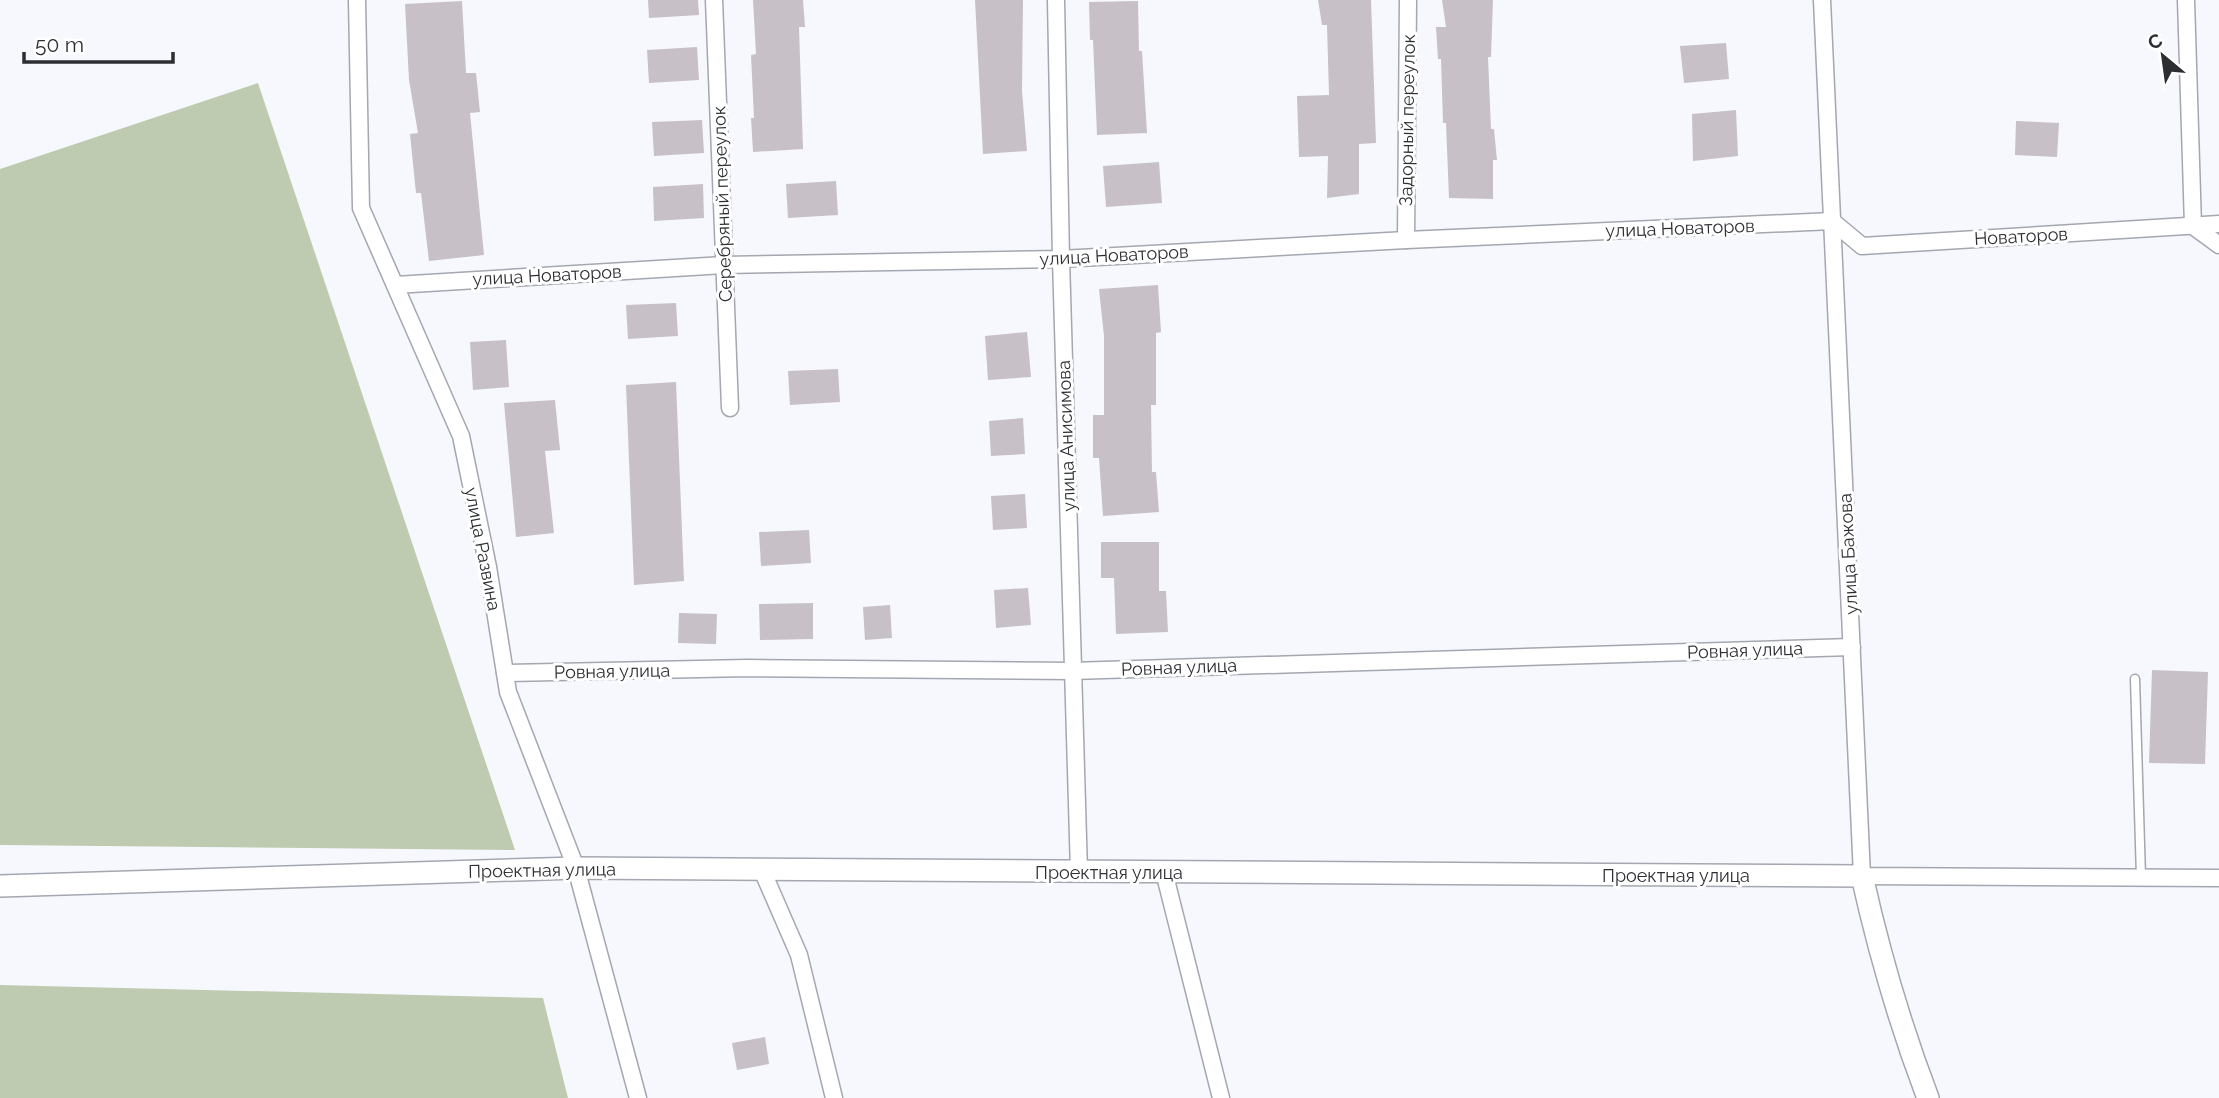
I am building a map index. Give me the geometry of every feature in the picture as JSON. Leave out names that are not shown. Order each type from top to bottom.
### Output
[{"type":"street","name":"улица Развина","points":[[357,0],[361,208],[461,436],[488,567],[508,692],[576,868],[638,1098]]},
{"type":"street","name":"Серебряный переулок","points":[[714,0],[730,408]]},
{"type":"street","name":"улица Анисимова","points":[[1056,0],[1079,872]]},
{"type":"street","name":"Задорный переулок","points":[[1406,240],[1408,0]]},
{"type":"street","name":"улица Бажова","points":[[1822,0],[1862,876],[1875,935],[1907,1044],[1928,1098]]},
{"type":"street","points":[[2186,0],[2193,226],[2219,245]]},
{"type":"street","name":"улица Новаторов","points":[[396,285],[724,265],[1061,259],[1832,221]]},
{"type":"street","name":"Новаторов","points":[[1832,221],[1862,246],[2219,225]]},
{"type":"street","name":"Ровная улица","points":[[505,673],[747,668],[1072,671],[1852,646]]},
{"type":"street","name":"Проектная улица","points":[[0,886],[576,868],[2219,877]]},
{"type":"street","points":[[762,870],[799,954],[834,1098]]},
{"type":"street","points":[[1164,872],[1221,1098]]},
{"type":"lane","points":[[2135,679],[2141,877]]},
{"type":"green space","points":[[258,83],[515,850],[0,845],[0,169]]},
{"type":"green space","points":[[0,985],[543,998],[568,1098],[0,1098]]},
{"type":"building","points":[[648,0],[698,0],[699,15],[649,18]]},
{"type":"building","points":[[753,0],[803,0],[805,27],[799,27],[803,149],[753,152],[751,55],[756,54]]},
{"type":"building","points":[[975,0],[1023,0],[1022,91],[1027,151],[983,154]]},
{"type":"building","points":[[1318,0],[1371,0],[1376,143],[1359,144],[1359,194],[1327,198],[1328,156],[1299,157],[1297,96],[1329,95],[1327,25],[1322,25]]},
{"type":"building","points":[[1442,0],[1493,0],[1491,57],[1488,57],[1491,129],[1494,129],[1497,160],[1493,160],[1493,199],[1449,198],[1446,123],[1443,123],[1441,59],[1438,59],[1436,27],[1446,27]]},
{"type":"building","points":[[462,1],[466,73],[476,73],[480,112],[470,113],[484,255],[429,261],[421,193],[416,193],[410,134],[418,133],[409,80],[405,4]]},
{"type":"building","points":[[1138,1],[1139,51],[1142,51],[1147,133],[1097,135],[1089,2]]},
{"type":"building","points":[[1726,43],[1729,79],[1684,83],[1680,46]]},
{"type":"building","points":[[697,47],[699,80],[649,83],[647,50]]},
{"type":"building","points":[[1736,110],[1738,156],[1693,161],[1692,114]]},
{"type":"building","points":[[702,120],[704,153],[654,156],[652,122]]},
{"type":"building","points":[[2016,121],[2059,123],[2057,157],[2015,155]]},
{"type":"building","points":[[1159,162],[1162,203],[1106,207],[1103,166]]},
{"type":"building","points":[[836,181],[838,215],[788,218],[786,184]]},
{"type":"building","points":[[703,184],[704,218],[654,221],[653,187]]},
{"type":"building","points":[[1158,285],[1161,332],[1156,333],[1156,405],[1151,405],[1152,472],[1156,472],[1159,512],[1103,516],[1099,458],[1093,458],[1093,415],[1104,415],[1104,336],[1099,289]]},
{"type":"building","points":[[676,303],[678,336],[628,339],[626,305]]},
{"type":"building","points":[[1027,332],[1031,377],[988,380],[985,336]]},
{"type":"building","points":[[506,340],[509,387],[473,390],[470,342]]},
{"type":"building","points":[[838,369],[840,402],[790,405],[788,371]]},
{"type":"building","points":[[676,382],[684,581],[634,585],[626,385]]},
{"type":"building","points":[[555,400],[560,450],[545,451],[554,533],[516,537],[504,403]]},
{"type":"building","points":[[1023,418],[1025,454],[991,456],[989,421]]},
{"type":"building","points":[[1025,494],[1027,528],[993,530],[991,496]]},
{"type":"building","points":[[809,530],[811,563],[761,566],[759,532]]},
{"type":"building","points":[[1101,542],[1159,542],[1159,591],[1166,591],[1168,632],[1116,634],[1114,578],[1101,578]]},
{"type":"building","points":[[1028,588],[1031,625],[996,628],[994,590]]},
{"type":"building","points":[[813,603],[813,639],[760,640],[759,604]]},
{"type":"building","points":[[890,605],[892,638],[865,640],[863,607]]},
{"type":"building","points":[[679,613],[717,614],[716,644],[678,643]]},
{"type":"building","points":[[2152,670],[2208,672],[2205,764],[2149,763]]},
{"type":"building","points":[[765,1037],[769,1064],[737,1070],[732,1043]]}]
